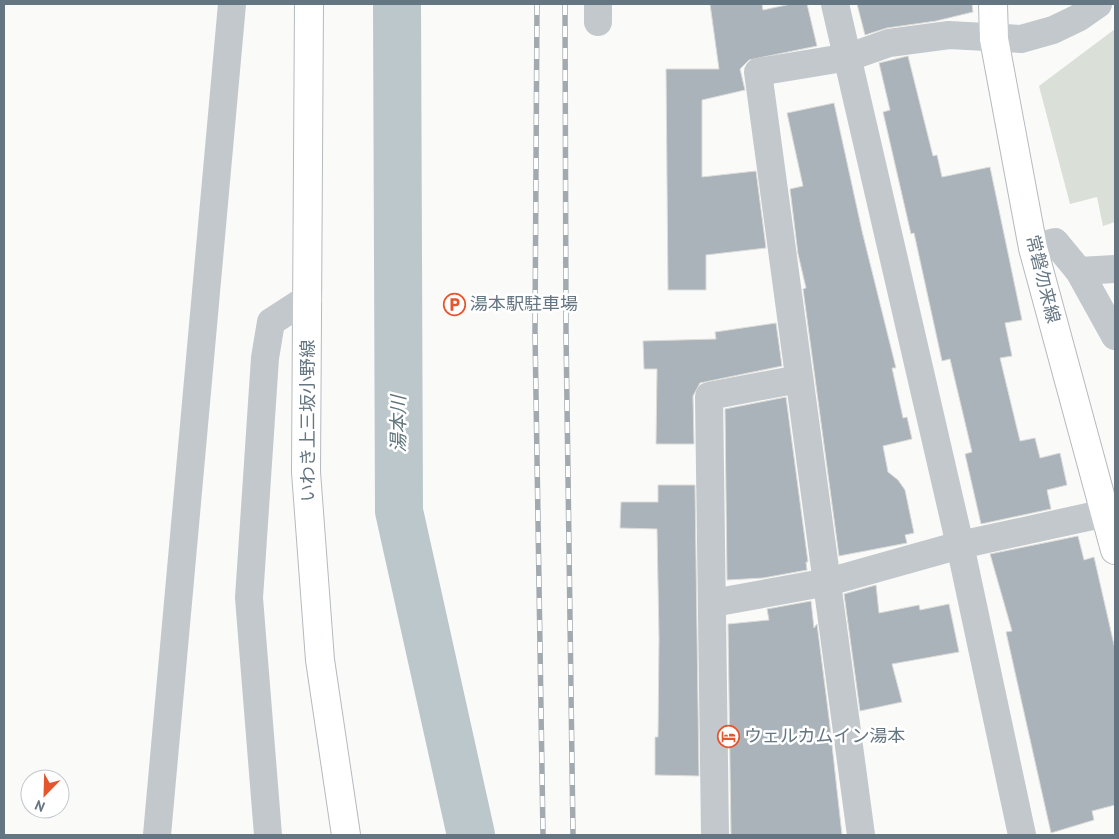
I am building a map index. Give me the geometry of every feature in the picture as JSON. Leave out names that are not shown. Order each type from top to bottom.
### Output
[{"type":"main road","name":"いわき上三坂小野線","points":[[309,4],[306,472],[320,660],[346,835]]},
{"type":"main road","name":"常磐勿来線","points":[[994,4],[994,39],[1033,248],[1115,550]]},
{"type":"street","points":[[157,835],[232,4]]},
{"type":"street","points":[[835,4],[849,57],[960,545],[1022,835]]},
{"type":"street","points":[[861,835],[758,72],[849,57],[889,43],[949,35],[1021,39],[1053,30],[1078,18],[1098,4]]},
{"type":"street","points":[[1033,248],[1055,242],[1078,271],[1115,336]]},
{"type":"street","points":[[1078,271],[1115,268]]},
{"type":"street","points":[[268,835],[249,598],[264,358],[272,322],[308,298]]},
{"type":"street","points":[[715,835],[709,396],[799,379]]},
{"type":"street","points":[[713,603],[828,582],[960,545],[1106,513]]},
{"type":"shaded area","points":[[1115,29],[1115,222],[1103,226],[1097,197],[1070,204],[1039,86]]},
{"type":"building","points":[[710,4],[762,4],[763,10],[791,4],[807,4],[817,46],[749,60],[740,69],[745,90],[702,100],[702,177],[756,171],[766,248],[706,255],[706,290],[668,290],[666,69],[719,69]]},
{"type":"building","points":[[857,4],[972,4],[973,12],[936,21],[887,28],[865,35]]},
{"type":"building","points":[[908,56],[933,156],[937,155],[942,177],[990,167],[1022,320],[1005,323],[1012,356],[1000,358],[1020,441],[1035,438],[1040,458],[1060,453],[1067,485],[1047,490],[1051,509],[981,524],[965,454],[972,452],[950,359],[942,361],[914,233],[911,234],[883,112],[890,110],[879,63]]},
{"type":"building","points":[[834,103],[862,231],[896,368],[892,368],[903,418],[907,417],[912,439],[883,446],[888,472],[898,480],[905,490],[914,533],[905,535],[907,543],[839,556],[803,289],[806,288],[798,254],[790,189],[803,186],[787,113]]},
{"type":"building","points":[[776,323],[782,366],[700,383],[693,396],[694,444],[656,444],[657,369],[644,369],[643,341],[716,339],[715,332]]},
{"type":"building","points":[[786,397],[808,562],[806,562],[807,570],[763,578],[727,580],[725,409]]},
{"type":"building","points":[[658,485],[695,485],[699,776],[655,775],[655,737],[658,737],[659,638],[657,529],[620,528],[621,502],[658,502]]},
{"type":"building","points":[[1078,536],[1084,560],[1094,557],[1115,649],[1115,805],[1092,811],[1094,820],[1051,833],[1006,632],[1012,631],[990,554]]},
{"type":"building","points":[[876,585],[879,613],[919,605],[920,610],[949,604],[959,652],[892,664],[902,702],[860,711],[844,594]]},
{"type":"building","points":[[811,601],[814,628],[817,624],[842,835],[731,835],[728,624],[769,620],[767,609]]},
{"type":"waterway","name":"湯本川","points":[[397,4],[399,511],[471,835]]},
{"type":"railway","points":[[537,4],[535,332],[543,835]]},
{"type":"railway","points":[[565,4],[566,332],[573,835]]},
{"type":"place","name":"湯本駅駐車場","points":[[454,304]]},
{"type":"place","name":"ウェルカムイン湯本","points":[[728,736]]}]
